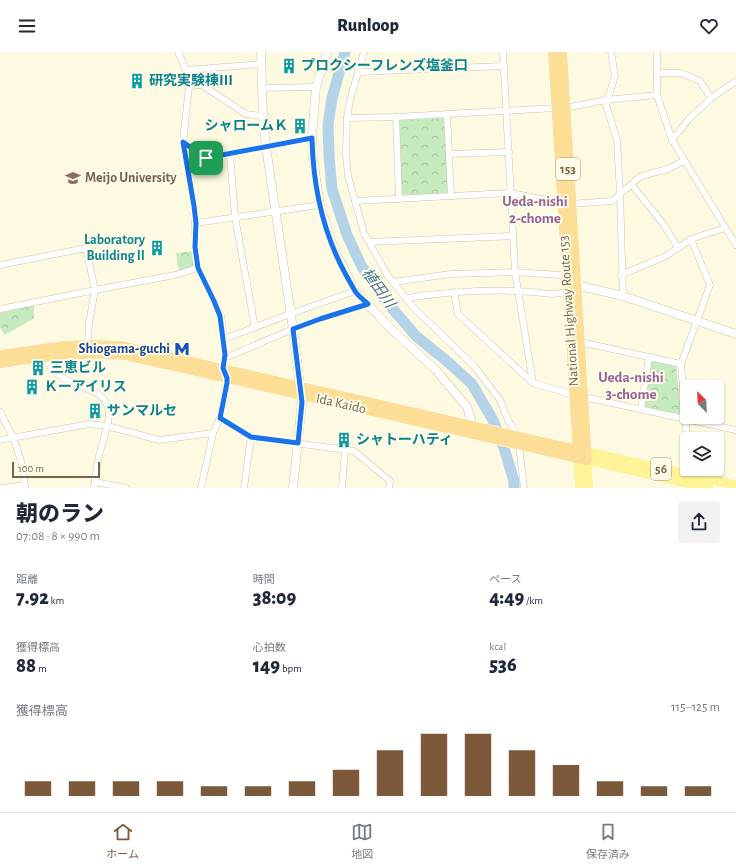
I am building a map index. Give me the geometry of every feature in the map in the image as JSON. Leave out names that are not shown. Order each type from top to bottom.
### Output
[{"type":"highway","name":"National Highway Route 153","points":[[553,52],[561,108]]},
{"type":"highway","name":"National Highway Route 153","points":[[562,52],[561,108],[582,455]]},
{"type":"highway","name":"National Highway Route 153","points":[[566,204],[566,280],[572,288],[580,342],[579,396]]},
{"type":"highway","name":"Ida Kaido","points":[[0,355],[64,346],[122,346],[223,368],[301,390],[476,429],[582,455]]},
{"type":"highway","name":"Ida Kaido","points":[[0,363],[46,356],[92,353],[126,355],[227,378],[301,390],[476,429]]},
{"type":"main road","name":"56","points":[[582,455],[680,473]]},
{"type":"main road","name":"56","points":[[582,455],[709,488]]},
{"type":"main road","points":[[580,488],[582,455]]},
{"type":"main road","points":[[582,455],[588,488]]},
{"type":"main road","name":"56","points":[[693,476],[736,485]]},
{"type":"street","points":[[178,52],[186,70],[189,86],[183,142],[194,206],[196,223],[195,247],[198,268],[220,316],[225,355],[223,368],[227,378],[220,418],[213,433],[202,488]]},
{"type":"street","points":[[261,52],[263,116],[266,147],[293,329],[302,402],[293,488]]},
{"type":"street","points":[[327,52],[316,87],[312,138],[315,176],[320,205],[334,249],[355,291],[392,330],[436,370],[467,407],[476,429]]},
{"type":"street","points":[[364,52],[350,100],[347,118],[346,163],[348,176],[364,233],[388,276],[413,307],[474,366],[500,400],[514,439],[524,488]]},
{"type":"street","points":[[503,52],[515,272],[533,384]]},
{"type":"street","points":[[611,52],[615,76],[606,100],[606,105],[617,140],[623,296]]},
{"type":"street","points":[[656,52],[656,95],[672,140],[736,246]]},
{"type":"street","points":[[186,70],[261,64]]},
{"type":"street","points":[[358,72],[504,66]]},
{"type":"street","points":[[657,73],[681,73],[700,81],[711,98]]},
{"type":"street","points":[[672,140],[688,120],[711,98],[736,81]]},
{"type":"street","points":[[189,86],[202,85],[246,114],[263,116]]},
{"type":"street","points":[[262,88],[316,87]]},
{"type":"street","points":[[347,118],[446,115],[561,108],[606,100],[656,95]]},
{"type":"street","points":[[446,115],[451,196]]},
{"type":"street","points":[[396,117],[399,199]]},
{"type":"street","points":[[183,142],[206,158],[312,138]]},
{"type":"street","points":[[449,154],[509,152]]},
{"type":"street","points":[[230,154],[235,218],[255,328]]},
{"type":"street","points":[[355,201],[511,194],[566,204],[612,201],[641,176],[668,169],[684,161]]},
{"type":"street","points":[[632,185],[664,225],[678,248]]},
{"type":"street","points":[[196,223],[320,205]]},
{"type":"street","points":[[622,275],[666,256],[691,239],[725,228]]},
{"type":"street","points":[[369,242],[513,236]]},
{"type":"street","points":[[682,380],[681,364],[710,285],[691,239]]},
{"type":"street","points":[[0,265],[86,248],[94,290],[89,323],[88,345]]},
{"type":"street","points":[[0,309],[94,290],[175,276],[198,268]]},
{"type":"street","points":[[393,282],[451,274],[515,272],[561,275],[566,280]]},
{"type":"street","points":[[406,298],[454,292],[517,291],[560,294],[572,288],[623,296],[736,334]]},
{"type":"street","points":[[224,339],[355,291]]},
{"type":"street","points":[[454,292],[458,314],[533,384],[579,396],[680,418]]},
{"type":"street","points":[[225,355],[230,356],[293,329],[368,304]]},
{"type":"street","points":[[580,342],[681,364]]},
{"type":"street","points":[[46,356],[54,372],[64,379],[95,391],[106,402],[110,413],[98,460],[94,485],[125,488]]},
{"type":"street","points":[[641,409],[649,357]]},
{"type":"street","points":[[0,412],[14,437],[20,457],[25,486],[1,488]]},
{"type":"street","points":[[220,418],[251,437],[354,451],[390,481],[389,488]]},
{"type":"street","points":[[0,440],[90,424],[107,426],[159,440],[213,433]]},
{"type":"street","points":[[708,424],[736,430]]},
{"type":"street","points":[[244,488],[251,437]]},
{"type":"street","points":[[342,488],[346,450]]},
{"type":"green space","points":[[444,118],[449,194],[401,195],[398,120]]},
{"type":"green space","points":[[193,251],[196,267],[179,272],[176,253]]},
{"type":"green space","points":[[34,305],[34,318],[4,335],[0,326],[0,313]]},
{"type":"green space","points":[[651,360],[676,366],[680,413],[643,407]]},
{"type":"waterway","name":"植田川","points":[[345,52],[332,98],[328,125],[332,189],[347,235],[362,267],[385,300],[416,336],[472,384],[493,420],[504,448],[514,481],[514,488]]},
{"type":"place","name":"プロクシーフレンズ塩釜口","points":[[289,66]]},
{"type":"place","name":"研究実験棟Ⅲ","points":[[137,81]]},
{"type":"place","name":"シャロームＫ","points":[[300,126]]},
{"type":"place","name":"Meijo University","points":[[73,178]]},
{"type":"place","name":"Laboratory Building II","points":[[157,248]]},
{"type":"place","name":"Shiogama-guchi","points":[[182,349]]},
{"type":"place","name":"三恵ビル","points":[[38,368]]},
{"type":"place","name":"Ｋーアイリス","points":[[32,387]]},
{"type":"place","name":"サンマルセ","points":[[95,411]]},
{"type":"place","name":"シャトーハティ","points":[[344,440]]},
{"type":"district","name":"Ueda-nishi 2-chome","points":[[535,210]]},
{"type":"district","name":"Ueda-nishi 3-chome","points":[[631,386]]},
{"type":"route","points":[[312,138],[315,176],[320,205],[327,229],[341,265],[355,291],[368,304],[293,329],[302,402],[298,443],[251,437],[220,418],[227,383],[227,378],[223,368],[225,355],[224,339],[220,316],[198,268],[195,247],[196,223],[194,206],[183,142],[206,158],[312,138]]}]
